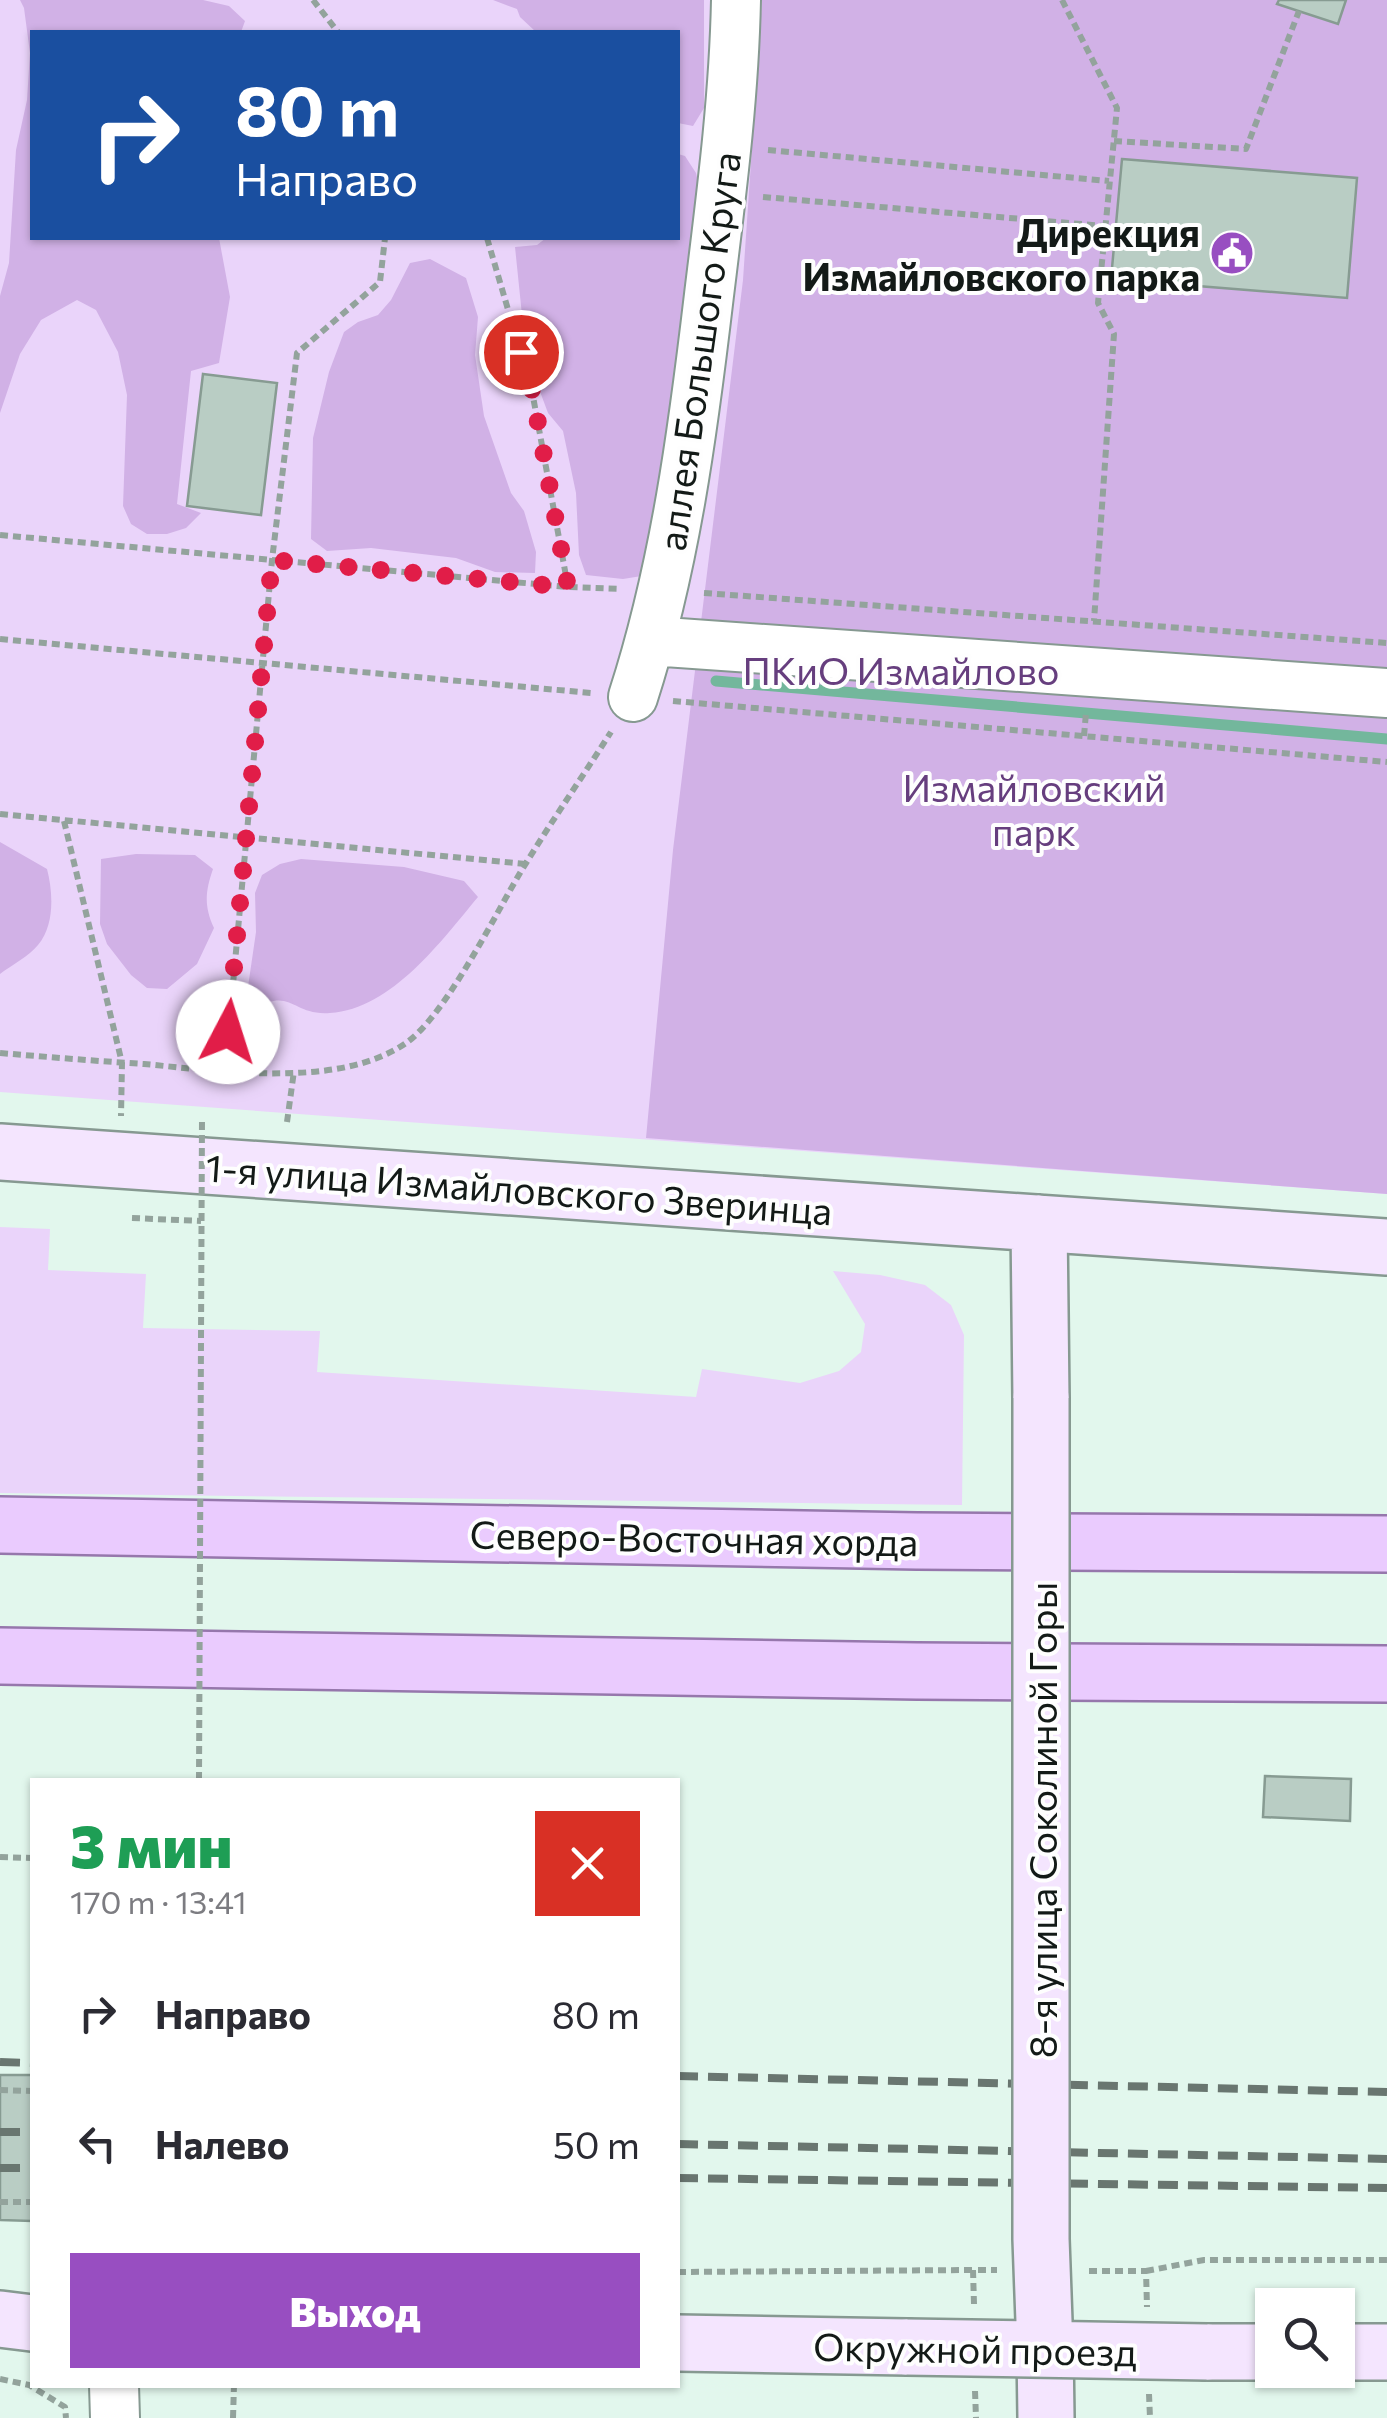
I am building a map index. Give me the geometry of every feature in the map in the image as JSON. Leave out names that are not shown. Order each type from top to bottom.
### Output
[{"type":"main road","name":"Северо-Восточная хорда","points":[[0,1526],[1387,1544]]},
{"type":"main road","points":[[0,1656],[917,1672],[1387,1674]]},
{"type":"street","name":"аллея Большого Круга","points":[[634,697],[664,590],[696,401],[727,146],[736,0]]},
{"type":"street","points":[[651,642],[1387,693]]},
{"type":"street","name":"1-я улица Измайловского Зверинца","points":[[0,1152],[1387,1247]]},
{"type":"street","name":"8-я улица Соколиной Горы","points":[[1039,1223],[1041,2239],[1046,2418]]},
{"type":"street","points":[[0,2319],[30,2322]]},
{"type":"street","name":"Окружной проезд","points":[[680,2344],[1255,2352]]},
{"type":"street","points":[[1355,2352],[1387,2352]]},
{"type":"street","points":[[114,2388],[115,2418]]},
{"type":"path","points":[[314,0],[336,30]]},
{"type":"path","points":[[1062,0],[1117,108],[1098,303],[1114,334],[1090,670]]},
{"type":"path","points":[[1114,141],[1246,149],[1299,11]]},
{"type":"path","points":[[727,146],[1110,180]]},
{"type":"path","points":[[722,193],[1116,227]]},
{"type":"path","points":[[225,1071],[272,560],[296,353],[380,282],[385,240]]},
{"type":"path","points":[[488,240],[532,390],[568,587]]},
{"type":"path","points":[[0,535],[568,587],[664,590],[1387,643]]},
{"type":"path","points":[[0,639],[1387,762]]},
{"type":"path","points":[[0,1053],[225,1071],[294,1071],[366,1062],[407,1043],[438,1011],[526,864],[634,697]]},
{"type":"path","points":[[1084,736],[1086,720]]},
{"type":"path","points":[[0,814],[526,864]]},
{"type":"path","points":[[64,820],[122,1063],[120,1127]]},
{"type":"path","points":[[287,1122],[294,1071]]},
{"type":"path","points":[[199,1778],[202,1119]]},
{"type":"path","points":[[132,1218],[201,1220]]},
{"type":"path","points":[[0,1857],[30,1858]]},
{"type":"path","points":[[0,2090],[30,2091]]},
{"type":"path","points":[[0,2202],[30,2202]]},
{"type":"path","points":[[1146,2271],[1204,2260],[1387,2260]]},
{"type":"path","points":[[680,2272],[973,2270]]},
{"type":"path","points":[[0,2378],[30,2386]]},
{"type":"path","points":[[34,2388],[65,2407],[66,2418]]},
{"type":"path","points":[[233,2418],[234,2388]]},
{"type":"green space","name":"ПКиО Измайлово","points":[[0,0],[1387,0],[1387,1194],[0,1092]]},
{"type":"green space","points":[[20,0],[203,0],[229,6],[245,21],[242,30],[30,30],[30,53]]},
{"type":"green space","points":[[493,0],[704,0],[704,108],[693,126],[680,123],[680,30],[534,30],[517,9]]},
{"type":"green space","name":"Измайловский парк","points":[[762,0],[1387,0],[1387,1194],[646,1138],[673,850],[743,280]]},
{"type":"green space","points":[[30,53],[30,240],[219,240],[230,297],[219,363],[191,371],[177,504],[201,513],[186,528],[167,534],[147,534],[131,524],[123,506],[127,395],[118,352],[96,310],[77,300],[41,320],[20,354],[0,413],[0,296],[9,263],[16,150],[27,100]]},
{"type":"green space","points":[[680,155],[696,173],[702,198],[660,573],[623,579],[586,575],[579,555],[576,493],[563,431],[548,413],[526,354],[515,247],[537,245],[543,240],[680,240]]},
{"type":"green space","points":[[430,259],[466,278],[478,317],[475,355],[484,416],[511,493],[524,511],[536,552],[535,573],[495,572],[456,558],[371,548],[327,551],[311,539],[313,438],[329,372],[344,332],[378,315],[391,300],[410,263]]},
{"type":"green space","points":[[0,842],[47,869],[51,898],[44,937],[30,953],[0,974]]},
{"type":"green space","points":[[136,854],[195,855],[213,869],[207,899],[214,928],[197,964],[167,989],[147,988],[131,975],[107,944],[100,924],[101,859]]},
{"type":"green space","points":[[301,859],[404,867],[464,881],[478,897],[414,970],[374,999],[353,1009],[330,1013],[273,1001],[244,1014],[256,932],[255,893],[262,875],[280,864]]},
{"type":"green space","points":[[0,1227],[50,1229],[48,1270],[146,1274],[143,1328],[320,1331],[317,1372],[696,1397],[702,1369],[800,1383],[839,1371],[861,1352],[865,1324],[833,1271],[880,1275],[925,1285],[951,1305],[964,1335],[962,1505],[0,1493]]},
{"type":"building","points":[[1279,0],[1346,0],[1338,24],[1277,4]]},
{"type":"building","name":"Дирекция Измайловского парка","points":[[1122,159],[1357,178],[1347,298],[1111,279]]},
{"type":"building","points":[[203,374],[277,383],[261,515],[187,506]]},
{"type":"building","points":[[1265,1776],[1351,1779],[1350,1821],[1263,1817]]},
{"type":"building","points":[[0,2075],[30,2075],[30,2221],[0,2220]]},
{"type":"waterway","points":[[716,681],[1387,739]]},
{"type":"railway","points":[[0,2062],[30,2063]]},
{"type":"railway","points":[[680,2076],[1387,2092]]},
{"type":"railway","points":[[0,2132],[30,2132]]},
{"type":"railway","points":[[680,2144],[1387,2159]]},
{"type":"railway","points":[[0,2168],[30,2168]]},
{"type":"railway","points":[[680,2178],[1387,2188]]},
{"type":"place","name":"Дирекция Измайловского парка","points":[[1232,253]]},
{"type":"route","points":[[228,1032],[272,560],[568,587],[532,390],[521,352]]}]
